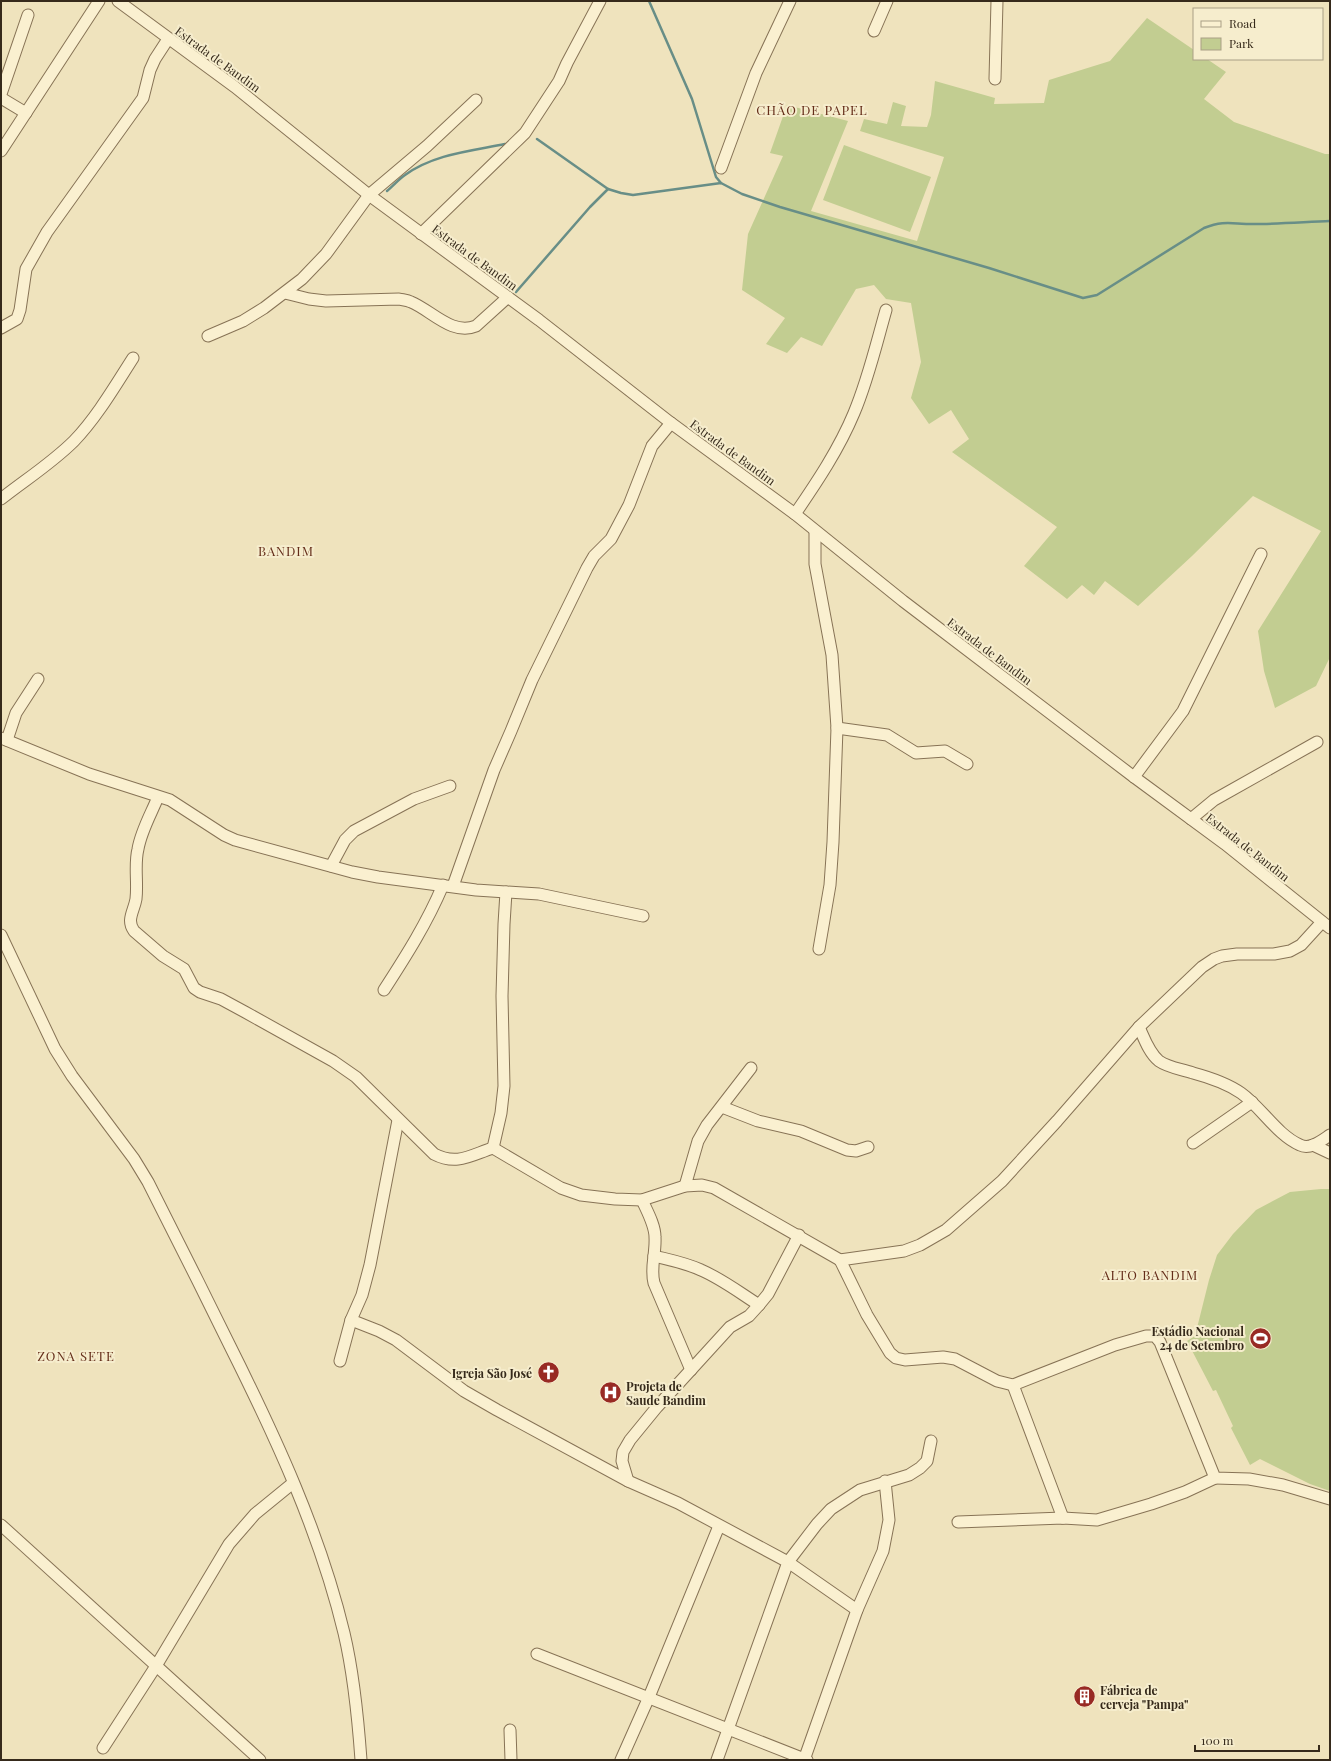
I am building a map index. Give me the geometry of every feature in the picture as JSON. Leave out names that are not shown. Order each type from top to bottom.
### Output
[{"type":"street","points":[[1,151],[99,1]]},
{"type":"street","name":"Estrada de Bandim","points":[[118,1],[168,39],[240,90],[370,195],[421,234],[508,297],[671,423],[795,514],[909,606],[1258,870],[1326,925]]},
{"type":"street","points":[[421,234],[525,133],[559,81],[600,1]]},
{"type":"street","points":[[721,168],[754,79],[790,1]]},
{"type":"street","points":[[874,31],[888,1]]},
{"type":"street","points":[[995,79],[997,1]]},
{"type":"street","points":[[1,94],[28,15]]},
{"type":"street","points":[[1,328],[17,319],[20,310],[26,269],[47,232],[143,98],[150,70],[168,39]]},
{"type":"street","points":[[1,98],[26,113]]},
{"type":"street","points":[[208,336],[243,320],[264,308],[286,293],[302,279],[326,254],[370,195],[427,146],[476,100]]},
{"type":"street","points":[[286,293],[309,299],[326,301],[399,299],[410,302],[443,321],[463,328],[476,326],[508,297]]},
{"type":"street","points":[[795,514],[823,472],[853,415],[863,391],[886,310]]},
{"type":"street","points":[[1,499],[61,453],[74,441],[100,407],[133,358]]},
{"type":"street","points":[[384,990],[448,886],[494,770],[532,680],[587,568],[594,556],[611,538],[618,527],[629,505],[652,446],[671,423]]},
{"type":"street","points":[[815,530],[815,564],[832,656],[836,728],[833,842],[830,885],[819,949]]},
{"type":"street","points":[[1134,777],[1183,711],[1261,554]]},
{"type":"street","points":[[38,679],[16,713],[4,739],[89,774],[179,805],[224,835],[331,866],[378,877],[448,886],[539,894],[643,916]]},
{"type":"street","points":[[836,728],[887,735],[916,753],[921,754],[945,751],[967,764]]},
{"type":"street","points":[[1191,819],[1214,800],[1317,742]]},
{"type":"street","points":[[331,866],[345,840],[354,831],[414,799],[450,786]]},
{"type":"street","points":[[158,797],[142,834],[138,850],[136,863],[137,890],[130,919],[130,926],[163,956],[184,969],[194,988],[200,992],[220,999],[333,1061],[356,1077],[434,1154],[444,1159],[454,1160],[493,1148],[561,1188],[581,1195],[615,1199],[642,1200],[685,1186],[702,1185],[714,1188],[799,1235],[840,1260],[867,1315],[890,1353],[896,1358],[905,1360],[943,1357],[955,1359],[966,1363],[997,1381],[1013,1385],[1115,1345],[1146,1336],[1154,1336],[1160,1342],[1215,1478]]},
{"type":"street","points":[[493,1148],[501,1113],[504,1086],[502,996],[506,892]]},
{"type":"street","points":[[840,1260],[904,1251],[920,1245],[946,1230],[1002,1181],[1057,1121],[1139,1027],[1202,967],[1214,959],[1236,954],[1274,954],[1290,951],[1301,945],[1326,925]]},
{"type":"street","points":[[1,935],[55,1049],[72,1076],[134,1159],[148,1182],[265,1417],[293,1482],[319,1551],[344,1634],[352,1677],[361,1760]]},
{"type":"street","points":[[1139,1027],[1150,1050],[1160,1062],[1172,1068],[1196,1073],[1240,1092],[1289,1139],[1301,1146],[1313,1145],[1330,1135]]},
{"type":"street","points":[[685,1186],[698,1141],[707,1125],[751,1068]]},
{"type":"street","points":[[1193,1143],[1252,1102]]},
{"type":"street","points":[[722,1107],[758,1121],[801,1131],[847,1150],[856,1151],[868,1147]]},
{"type":"street","points":[[340,1361],[351,1320],[362,1295],[370,1265],[398,1120]]},
{"type":"street","points":[[1313,1145],[1330,1153]]},
{"type":"street","points":[[642,1200],[655,1230],[652,1274],[654,1284],[691,1370]]},
{"type":"street","points":[[628,1480],[622,1461],[623,1452],[630,1440],[730,1327],[749,1316],[759,1305],[768,1294],[799,1235]]},
{"type":"street","points":[[654,1256],[679,1262],[702,1270],[759,1305]]},
{"type":"street","points":[[351,1320],[379,1331],[396,1340],[464,1391],[628,1480],[678,1503],[788,1562],[857,1610]]},
{"type":"street","points":[[1013,1385],[1063,1518]]},
{"type":"street","points":[[717,1760],[788,1562],[817,1524],[831,1509],[860,1490],[909,1475],[920,1468],[927,1460],[931,1441]]},
{"type":"street","points":[[958,1522],[1063,1518],[1097,1520],[1114,1516],[1185,1492],[1215,1478],[1249,1479],[1283,1485],[1330,1499]]},
{"type":"street","points":[[537,1654],[649,1697],[805,1760],[857,1610],[882,1551],[888,1532],[889,1520],[886,1481]]},
{"type":"street","points":[[103,1748],[156,1666],[229,1544],[255,1514],[293,1482]]},
{"type":"street","points":[[1,1524],[260,1760]]},
{"type":"street","points":[[621,1760],[649,1697],[719,1526]]},
{"type":"street","points":[[510,1730],[511,1760]]},
{"type":"green space","points":[[1147,18],[1193,49],[1193,60],[1208,60],[1226,72],[1204,99],[1234,122],[1325,154],[1330,154],[1330,657],[1316,686],[1275,708],[1264,671],[1258,631],[1321,531],[1253,496],[1138,606],[1105,581],[1094,595],[1082,585],[1067,599],[1024,566],[1057,527],[952,452],[969,439],[951,410],[929,424],[911,398],[921,362],[911,303],[886,299],[874,285],[856,289],[822,346],[801,337],[787,353],[766,344],[785,318],[742,290],[748,234],[783,156],[770,153],[787,105],[848,121],[811,211],[917,241],[944,157],[860,131],[864,119],[887,124],[893,102],[906,106],[901,126],[927,127],[931,115],[935,81],[995,98],[994,104],[1044,103],[1049,80],[1110,61]]},
{"type":"green space","points":[[844,145],[931,177],[910,232],[823,200]]},
{"type":"green space","name":"Estádio Nacional 24 de Setembro","points":[[1330,1189],[1330,1491],[1310,1484],[1260,1459],[1250,1465],[1231,1428],[1233,1426],[1216,1390],[1213,1391],[1187,1341],[1195,1336],[1217,1255],[1233,1234],[1256,1210],[1290,1192]]},
{"type":"waterway","points":[[649,1],[692,99],[716,177],[721,183]]},
{"type":"waterway","points":[[537,139],[608,189],[621,193],[633,195],[721,183],[742,194],[780,207],[989,268],[1083,298],[1097,295],[1204,228],[1217,224],[1228,223],[1262,224],[1330,221]]},
{"type":"waterway","points":[[387,191],[400,178],[428,162],[453,154],[505,144]]},
{"type":"waterway","points":[[516,292],[590,207],[608,189]]},
{"type":"place","name":"Estádio Nacional 24 de Setembro","points":[[1260,1338]]},
{"type":"place","name":"Igreja São José","points":[[548,1373]]},
{"type":"place","name":"Projeta de Saude Bandim","points":[[611,1393]]},
{"type":"place","name":"Fábrica de cerveja \"Pampa\"","points":[[1085,1697]]},
{"type":"district","name":"CHÃO DE PAPEL","points":[[812,109]]},
{"type":"district","name":"BANDIM","points":[[286,550]]},
{"type":"district","name":"ALTO BANDIM","points":[[1150,1274]]},
{"type":"district","name":"ZONA SETE","points":[[76,1355]]}]
